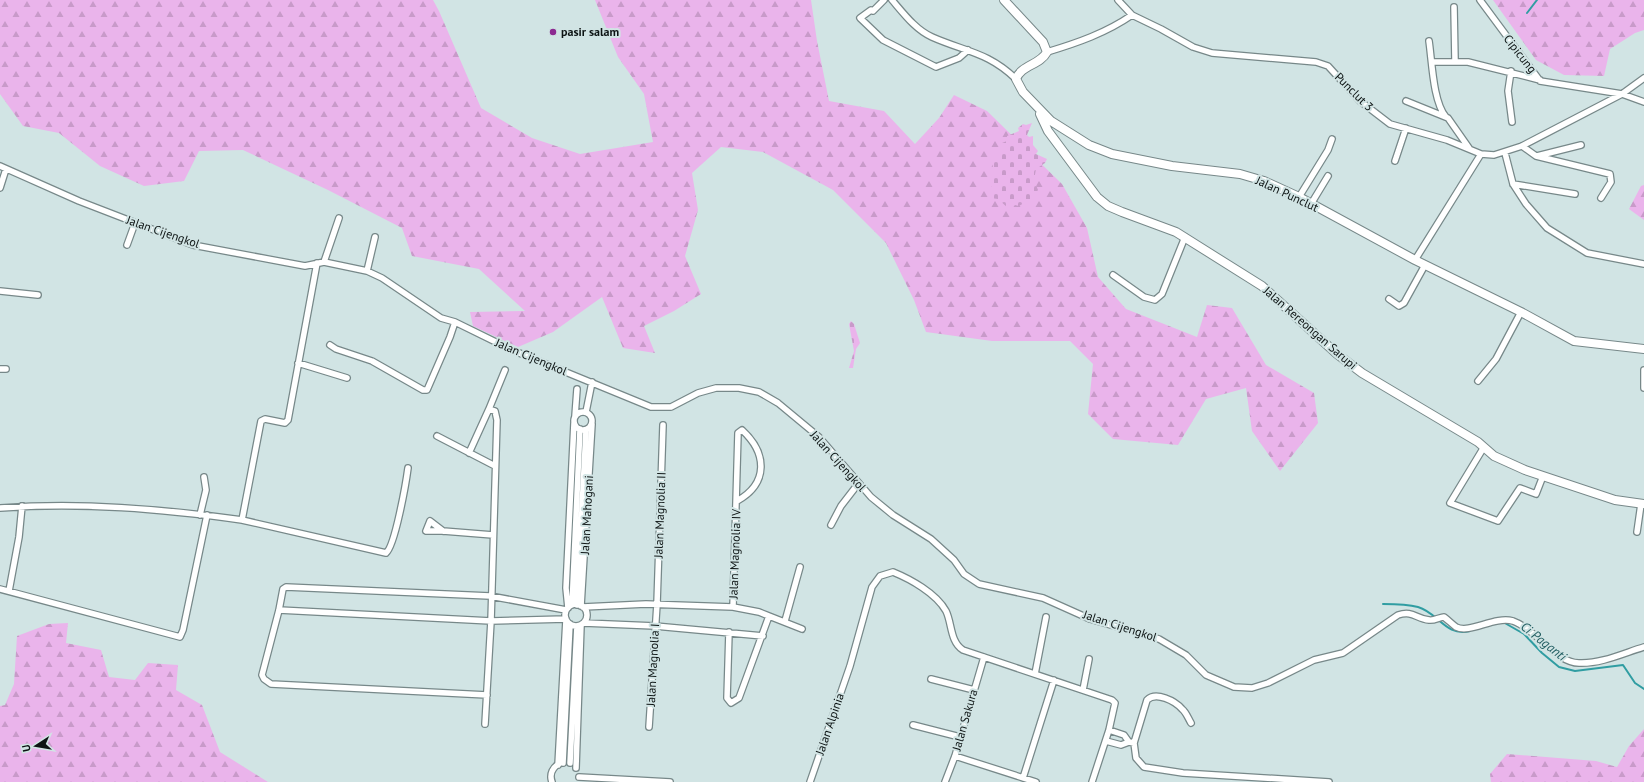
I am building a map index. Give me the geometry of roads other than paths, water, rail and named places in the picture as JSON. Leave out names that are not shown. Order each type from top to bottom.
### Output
[{"type":"main road","points":[[1004,0],[1043,42],[1047,52],[1044,58],[1023,70],[1018,74],[1016,79]]},
{"type":"main road","name":"Jalan Punclut","points":[[1016,79],[1023,92],[1050,121],[1089,145],[1112,154],[1172,166],[1240,174],[1264,181],[1299,197],[1415,260],[1521,312],[1574,341],[1644,349]]},
{"type":"main road","name":"Jalan Rereongan Sarupi","points":[[1037,108],[1048,131],[1097,197],[1108,206],[1144,219],[1184,237],[1262,286],[1337,354],[1362,373],[1478,442],[1494,456],[1525,470],[1615,500],[1643,504]]},
{"type":"street","points":[[884,0],[873,11],[871,10],[864,13],[860,18],[883,40],[936,66],[959,58],[968,50]]},
{"type":"street","points":[[892,0],[912,23],[931,37],[991,59],[1016,79]]},
{"type":"street","points":[[1047,52],[1092,38],[1132,15],[1118,0]]},
{"type":"street","name":"Cipicung","points":[[1480,0],[1540,80],[1622,94],[1644,102]]},
{"type":"street","points":[[1454,8],[1454,61]]},
{"type":"street","name":"Punclut 3","points":[[1132,15],[1193,47],[1221,55],[1316,62],[1328,66],[1366,106],[1390,124],[1469,148],[1481,154],[1505,153],[1522,146],[1622,94],[1644,78]]},
{"type":"street","points":[[1430,41],[1440,108],[1469,148]]},
{"type":"street","points":[[1432,62],[1454,61],[1511,71],[1540,80]]},
{"type":"street","points":[[1511,71],[1508,91],[1512,122]]},
{"type":"street","points":[[1406,101],[1448,118]]},
{"type":"street","points":[[1395,162],[1406,128]]},
{"type":"street","points":[[1299,197],[1328,150],[1332,139]]},
{"type":"street","points":[[1536,156],[1581,145]]},
{"type":"street","points":[[1522,146],[1536,156],[1610,174],[1611,182],[1601,198]]},
{"type":"street","points":[[1505,153],[1513,184],[1526,204],[1547,228],[1587,253],[1644,264]]},
{"type":"street","points":[[1415,260],[1481,154]]},
{"type":"street","points":[[0,188],[3,167]]},
{"type":"street","name":"Jalan Cijengkol","points":[[3,167],[79,201],[193,245],[223,249],[305,266],[324,262],[367,271],[382,278],[441,318],[455,322],[512,350],[651,407],[671,407],[698,393],[716,388],[739,388],[759,392],[778,403],[819,438],[871,497],[892,515],[931,538],[954,560],[964,574],[979,584],[1043,598],[1090,618],[1159,639],[1186,655],[1206,675],[1234,687],[1252,688],[1268,683],[1314,660],[1343,653],[1398,615],[1410,613],[1431,620],[1444,617],[1455,626],[1461,628],[1496,620],[1513,621],[1529,629],[1566,660],[1579,663],[1606,659],[1644,646]]},
{"type":"street","points":[[1311,204],[1328,176]]},
{"type":"street","points":[[1513,184],[1575,194]]},
{"type":"street","points":[[324,262],[339,218]]},
{"type":"street","points":[[127,245],[135,223]]},
{"type":"street","points":[[367,271],[375,237]]},
{"type":"street","points":[[1113,275],[1144,297],[1155,300],[1162,294],[1184,237]]},
{"type":"street","points":[[242,520],[261,422],[265,419],[287,422],[317,263]]},
{"type":"street","points":[[1389,299],[1399,306],[1404,303],[1425,265]]},
{"type":"street","points":[[0,291],[38,295]]},
{"type":"street","points":[[1478,381],[1496,359],[1521,312]]},
{"type":"street","points":[[330,345],[334,348],[372,361],[423,390],[427,390],[455,322]]},
{"type":"street","points":[[298,363],[347,378]]},
{"type":"street","points":[[469,453],[505,370]]},
{"type":"street","points":[[1644,370],[1644,388]]},
{"type":"street","points":[[586,412],[592,382]]},
{"type":"street","points":[[570,763],[580,625],[587,615],[575,607],[566,588],[577,389]]},
{"type":"street","points":[[485,724],[491,620],[490,596],[497,420],[494,412],[489,409]]},
{"type":"street","points":[[575,416],[580,412],[586,412],[592,417],[592,424],[583,430]]},
{"type":"street","points":[[574,422],[583,430]]},
{"type":"street","name":"Jalan Mahogani","points":[[575,607],[592,424]]},
{"type":"street","name":"Jalan Magnolia II","points":[[657,604],[663,425]]},
{"type":"street","points":[[552,782],[551,775],[560,764],[567,621],[575,607],[583,430]]},
{"type":"street","name":"Jalan Magnolia IV","points":[[733,607],[738,433],[742,430],[757,447],[762,466],[757,482],[752,490],[737,501]]},
{"type":"street","points":[[437,436],[495,466]]},
{"type":"street","points":[[1484,447],[1450,503],[1498,521],[1520,488],[1536,494],[1544,476]]},
{"type":"street","points":[[0,508],[22,506],[95,506],[168,510],[242,520],[386,553],[392,542],[403,499],[408,468]]},
{"type":"street","points":[[200,515],[206,490],[204,477]]},
{"type":"street","points":[[831,525],[842,506],[858,484]]},
{"type":"street","points":[[1637,532],[1643,504]]},
{"type":"street","points":[[9,591],[19,536],[22,506]]},
{"type":"street","points":[[0,589],[180,637],[183,630],[207,515]]},
{"type":"street","points":[[443,531],[493,535]]},
{"type":"street","points":[[785,622],[800,567]]},
{"type":"street","name":"Jalan Alpinia","points":[[810,782],[850,666],[872,587],[876,580],[888,572],[897,574],[917,585],[934,598],[946,611],[954,639],[959,648],[984,658]]},
{"type":"street","points":[[487,695],[271,684],[264,680],[262,675],[279,610],[282,590],[286,587],[490,596],[575,607],[657,604],[733,607],[759,612],[802,629]]},
{"type":"street","name":"Jalan Magnolia I","points":[[649,727],[657,604]]},
{"type":"street","points":[[279,610],[491,620],[567,621],[580,625],[655,626],[763,636]]},
{"type":"street","points":[[729,632],[728,695],[731,703],[739,698],[763,636],[769,616]]},
{"type":"street","points":[[1035,674],[1046,617]]},
{"type":"street","points":[[580,625],[576,768],[579,780],[670,782]]},
{"type":"street","points":[[984,658],[1054,680],[1112,700],[1115,703],[1106,741],[1092,782]]},
{"type":"street","name":"Jalan Sakura","points":[[945,782],[955,756],[984,658]]},
{"type":"street","points":[[1083,690],[1089,659]]},
{"type":"street","points":[[931,679],[974,690]]},
{"type":"street","points":[[1023,778],[1054,680]]},
{"type":"street","points":[[1132,743],[1147,700],[1150,696],[1156,695],[1166,698],[1182,708],[1191,723]]},
{"type":"street","points":[[913,725],[960,737]]},
{"type":"street","points":[[1109,730],[1124,735],[1132,743],[1138,762],[1144,767],[1154,770],[1329,782]]},
{"type":"street","points":[[1106,741],[1121,745],[1132,743]]},
{"type":"street","points":[[955,756],[1036,782]]},
{"type":"street","points":[[560,764],[570,763],[576,768]]},
{"type":"waterway","points":[[1527,13],[1537,0]]},
{"type":"waterway","name":"Ci Paganti","points":[[1383,604],[1418,607],[1425,610],[1442,624],[1454,631],[1470,631]]},
{"type":"waterway","name":"Ci Paganti","points":[[1503,622],[1524,634],[1542,653],[1559,667],[1575,671],[1623,665],[1635,683],[1644,689]]},
{"type":"place","name":"pasir salam","points":[[553,32]]}]
